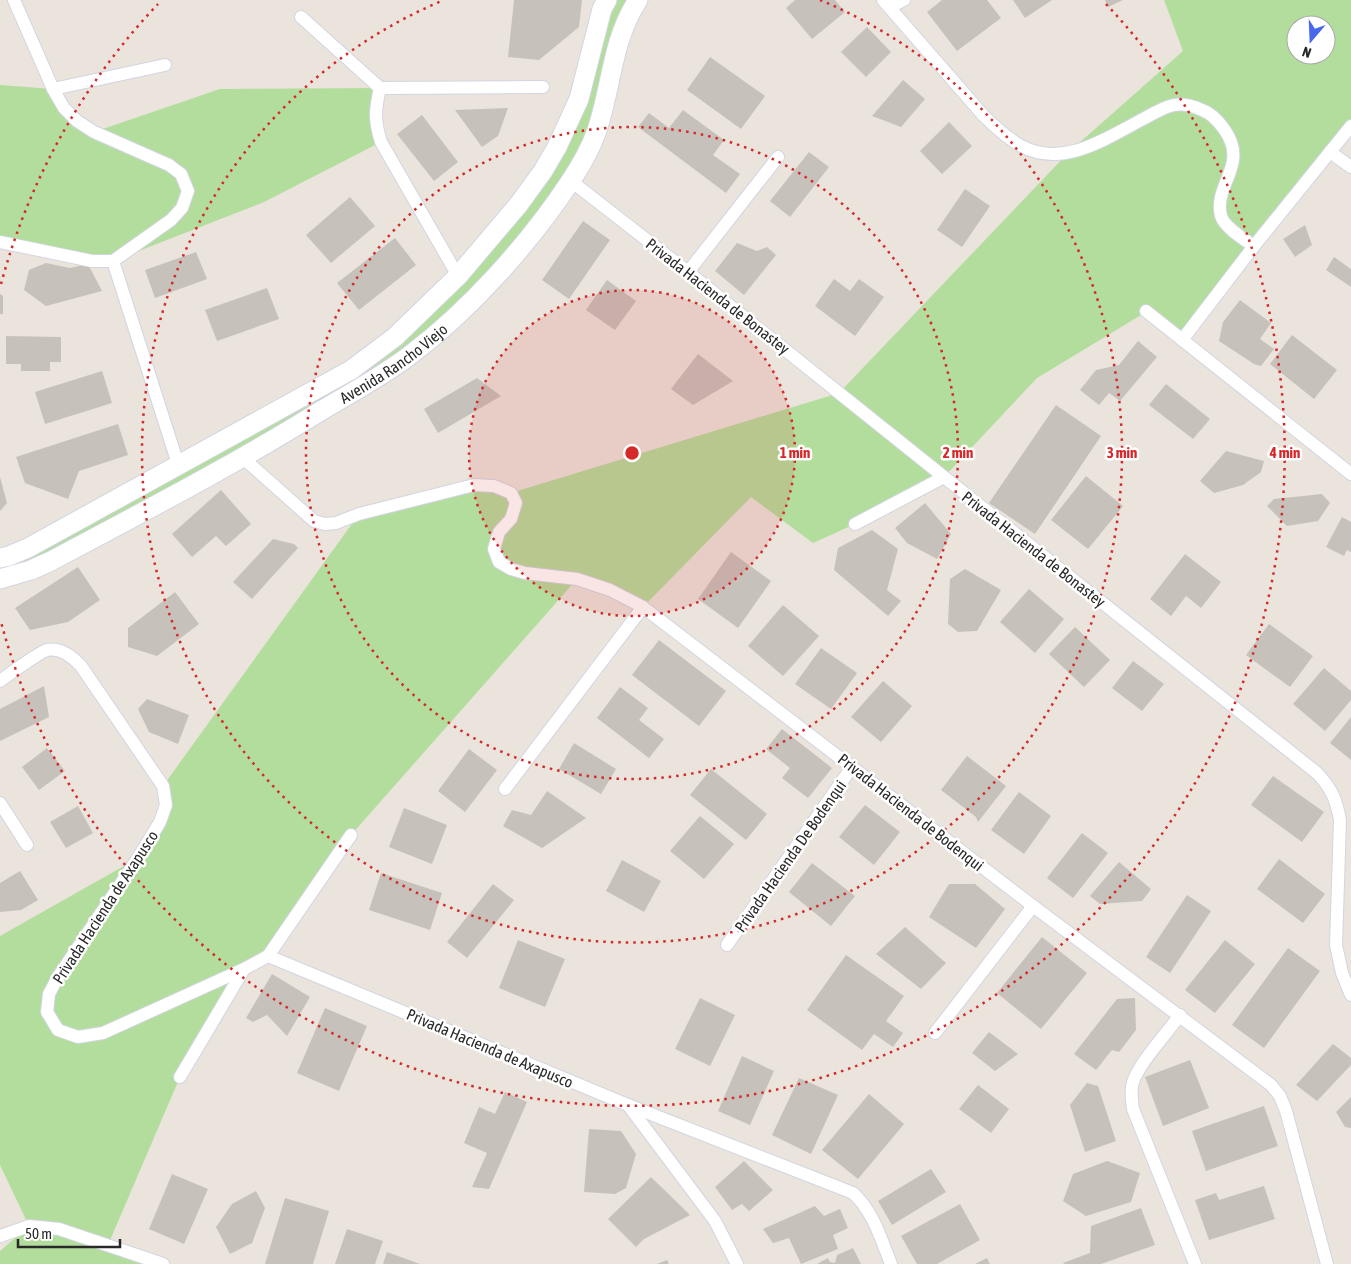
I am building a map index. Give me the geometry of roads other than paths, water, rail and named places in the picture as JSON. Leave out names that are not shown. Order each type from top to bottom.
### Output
[{"type":"street","points":[[0,242],[92,261],[113,261],[170,220],[182,208],[188,191],[181,174],[169,165],[94,132],[77,121],[64,108],[53,89],[14,0]]},
{"type":"street","name":"Avenida Rancho Viejo","points":[[0,558],[28,548],[178,464],[265,418],[351,370],[396,337],[458,276],[520,204],[557,147],[579,99],[602,9],[607,0]]},
{"type":"street","name":"Avenida Rancho Viejo","points":[[0,579],[31,570],[51,561],[243,458],[384,373],[410,355],[457,316],[493,279],[542,221],[571,181],[584,159],[596,133],[621,31],[638,0]]},
{"type":"street","points":[[904,0],[887,4],[983,115],[1001,133],[1023,147],[1047,154],[1069,152],[1089,147],[1169,105],[1187,105],[1204,110],[1219,122],[1229,136],[1234,149],[1233,164],[1221,198],[1221,217],[1232,230],[1254,246]]},
{"type":"street","points":[[301,17],[380,88],[543,87]]},
{"type":"street","points":[[53,89],[165,65]]},
{"type":"street","points":[[380,88],[376,109],[376,126],[381,142],[458,276]]},
{"type":"street","points":[[1182,340],[1254,246],[1351,126]]},
{"type":"street","points":[[557,147],[571,144],[580,148],[584,159]]},
{"type":"street","points":[[1330,152],[1351,167]]},
{"type":"street","points":[[688,272],[778,157]]},
{"type":"street","name":"Privada Hacienda de Bonastey","points":[[571,181],[1317,773],[1329,786],[1336,801],[1340,820],[1336,945],[1342,973],[1351,995]]},
{"type":"street","points":[[113,261],[178,464]]},
{"type":"street","points":[[1146,312],[1351,474]]},
{"type":"street","points":[[265,418],[277,438]]},
{"type":"street","name":"Privada Hacienda de Bodenqui","points":[[243,458],[314,521],[325,524],[336,523],[359,514],[474,485],[494,486],[510,493],[516,503],[511,519],[499,532],[494,549],[499,562],[511,569],[525,573],[577,579],[610,590],[643,607],[1033,906],[1272,1085],[1280,1096],[1286,1111],[1327,1264]]},
{"type":"street","points":[[855,524],[944,477]]},
{"type":"street","points":[[154,478],[167,499]]},
{"type":"street","points":[[505,789],[643,607]]},
{"type":"street","name":"Privada Hacienda de Axapusco","points":[[2,676],[46,650],[58,651],[72,656],[81,666],[163,786],[166,805],[160,822],[58,977],[49,994],[47,1012],[58,1030],[78,1036],[103,1033],[244,969],[268,956],[351,835]]},
{"type":"street","name":"Privada Hacienda De Bodenqui","points":[[726,945],[852,767]]},
{"type":"street","points":[[0,803],[27,845]]},
{"type":"street","points":[[935,1034],[1033,906]]},
{"type":"street","name":"Privada Hacienda de Axapusco","points":[[268,956],[628,1105],[853,1193],[863,1202],[872,1217],[891,1264]]},
{"type":"street","points":[[180,1077],[244,969]]},
{"type":"street","points":[[1180,1015],[1138,1070],[1133,1082],[1131,1095],[1133,1109],[1195,1264]]},
{"type":"street","points":[[628,1105],[715,1221],[737,1264]]},
{"type":"street","points":[[0,1236],[29,1226],[59,1229],[163,1264]]}]
